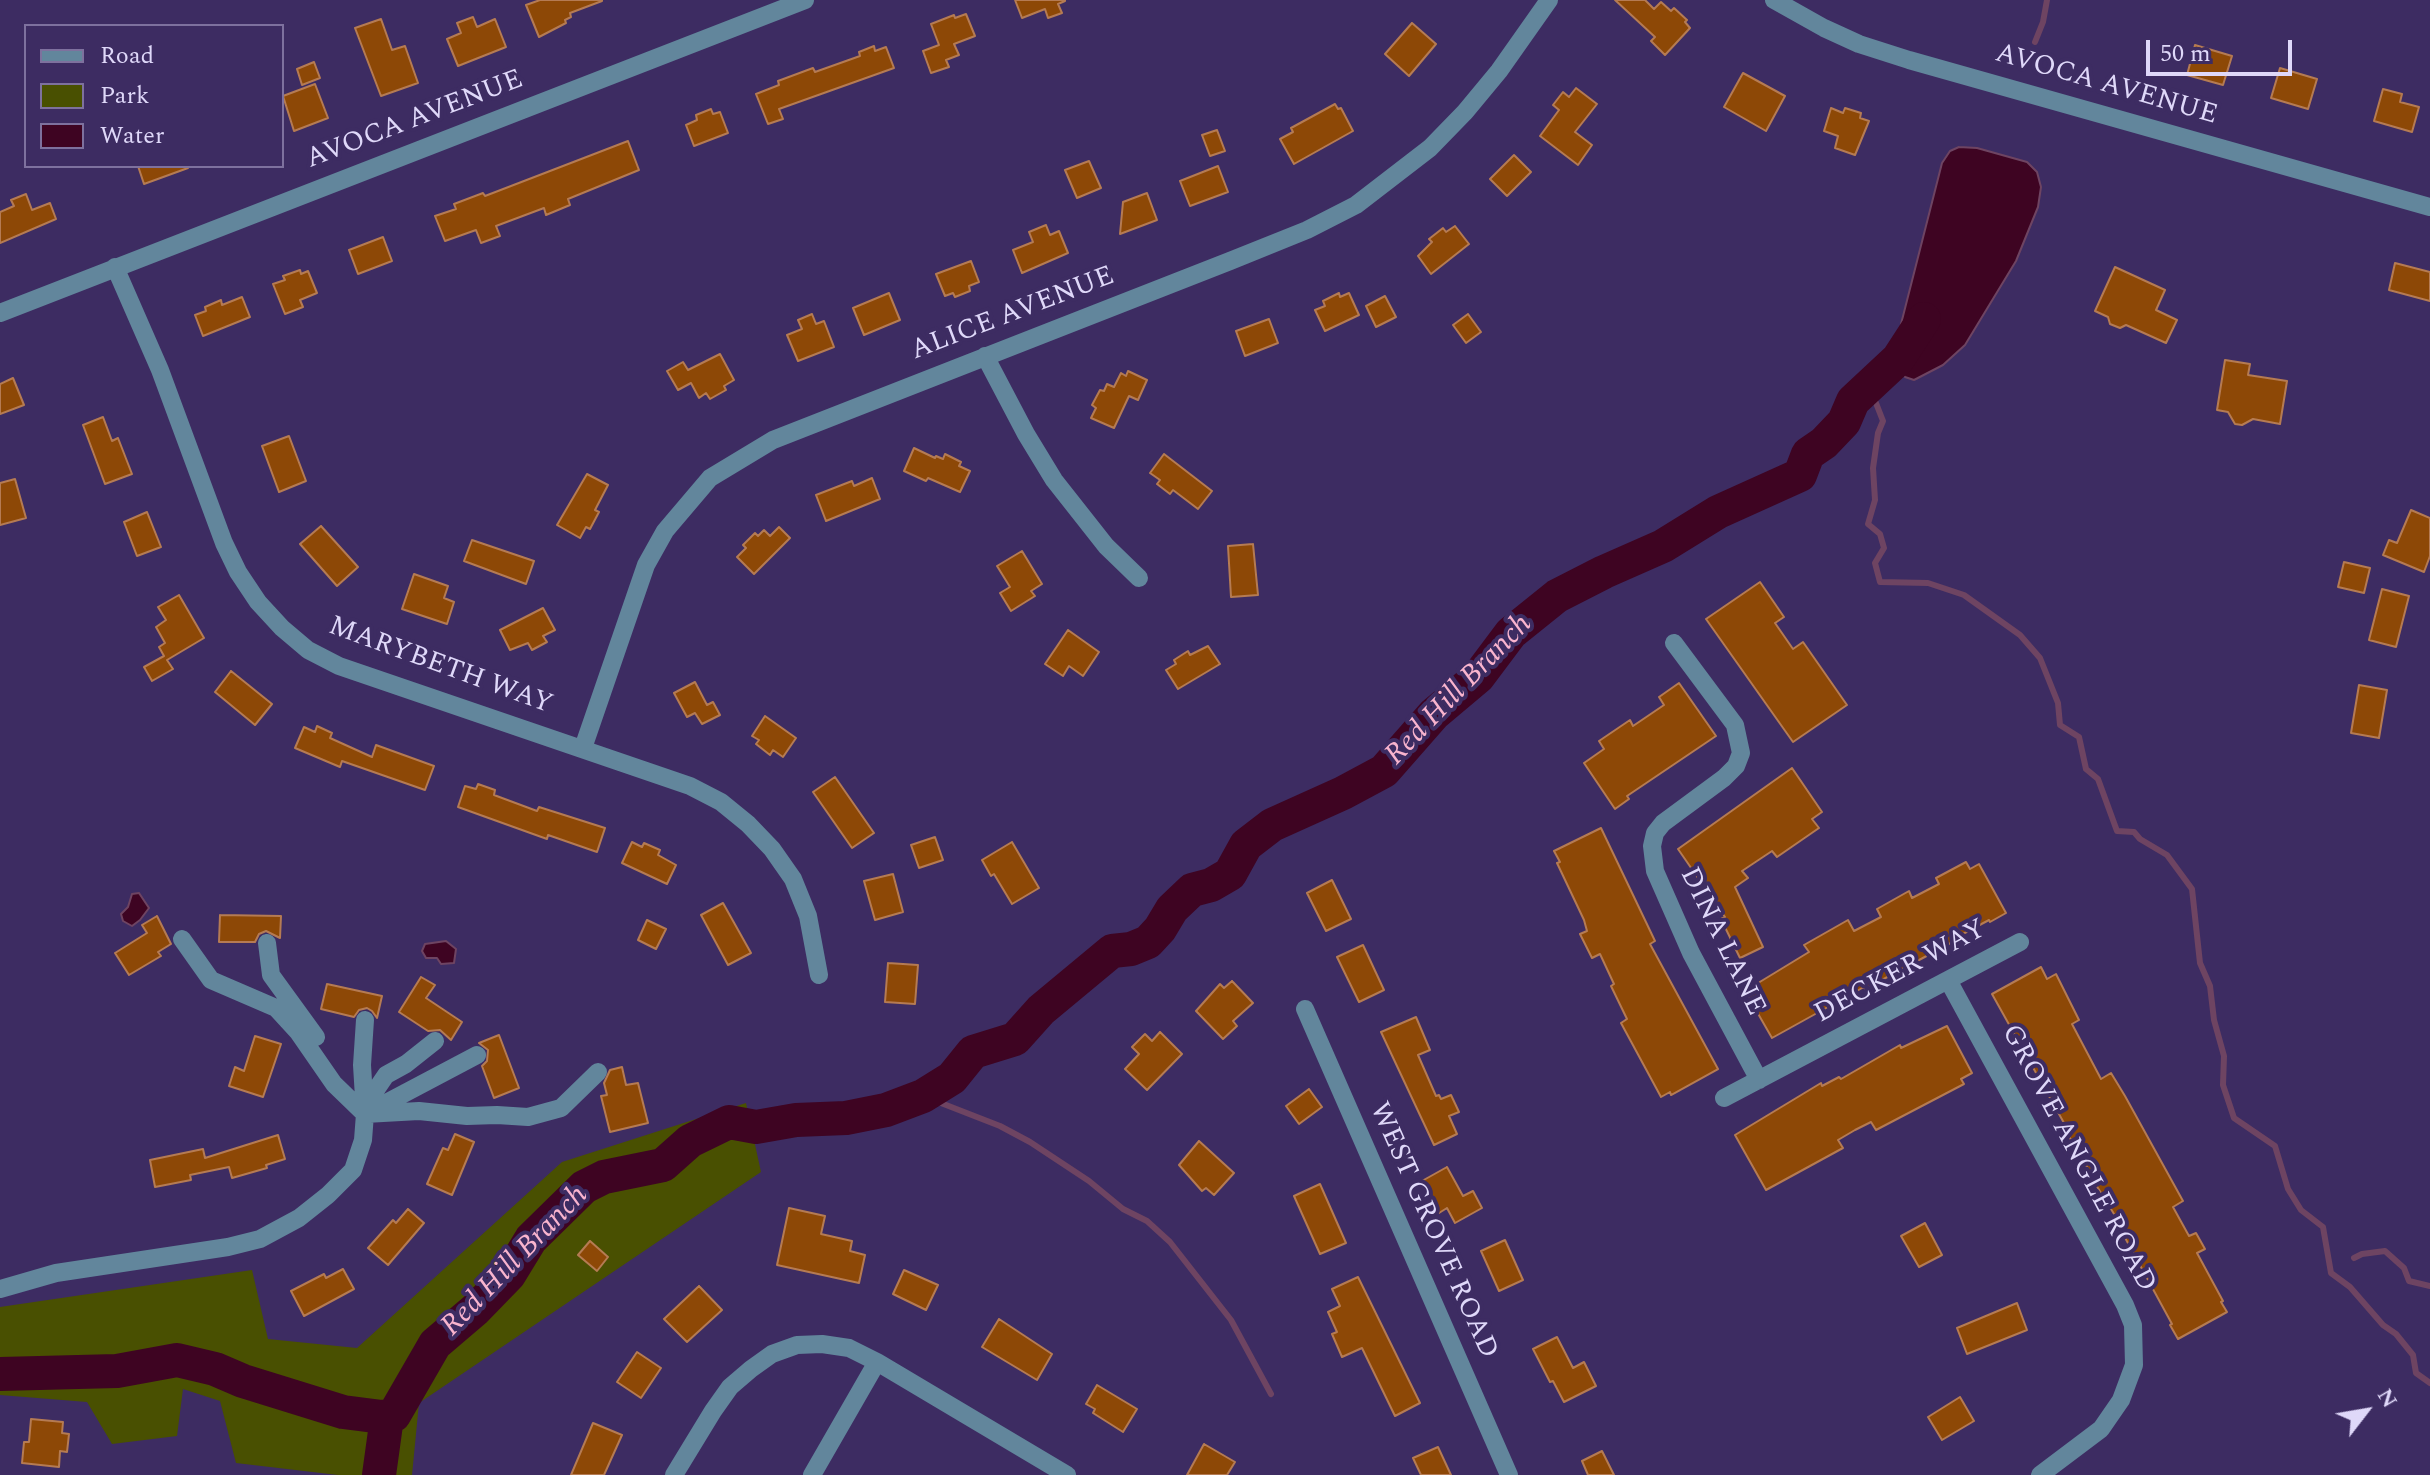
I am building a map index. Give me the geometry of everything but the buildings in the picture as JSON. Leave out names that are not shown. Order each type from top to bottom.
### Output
[{"type":"street","name":"AVOCA AVENUE","points":[[0,313],[805,0]]},
{"type":"street","name":"ALICE AVENUE","points":[[583,748],[646,565],[665,531],[710,478],[773,440],[1281,240],[1356,205],[1430,148],[1465,112],[1549,0]]},
{"type":"street","name":"AVOCA AVENUE","points":[[1774,0],[1859,44],[1909,60],[2430,207]]},
{"type":"street","name":"MARYBETH WAY","points":[[115,267],[166,385],[224,543],[258,602],[282,628],[308,650],[339,666],[690,786],[721,802],[772,849],[793,879],[808,916],[819,975]]},
{"type":"street","points":[[985,356],[1054,480],[1106,546],[1139,578]]},
{"type":"street","name":"DINA LANE","points":[[1667,667],[1678,649],[1735,725],[1741,753],[1736,766],[1724,778],[1663,823],[1655,833],[1652,846],[1655,871],[1691,953],[1759,1080]]},
{"type":"street","points":[[182,939],[211,980],[276,1008],[298,1032],[334,1084],[365,1114],[419,1111],[528,1117],[561,1108],[598,1072]]},
{"type":"street","name":"DECKER WAY","points":[[1724,1098],[2020,942]]},
{"type":"street","points":[[267,943],[271,975],[346,1080],[365,1114]]},
{"type":"street","name":"GROVE ANGLE ROAD","points":[[1948,980],[2125,1305],[2133,1325],[2136,1344],[2134,1365],[2125,1391],[2111,1416],[2101,1429],[2040,1475]]},
{"type":"street","name":"WEST GROVE ROAD","points":[[1305,1009],[1509,1475]]},
{"type":"street","points":[[0,1289],[56,1273],[228,1247],[260,1239],[299,1218],[353,1170],[363,1140],[365,1020]]},
{"type":"street","points":[[365,1114],[369,1100],[386,1075],[435,1041]]},
{"type":"street","points":[[365,1114],[477,1055]]},
{"type":"street","points":[[674,1475],[730,1387],[772,1354],[797,1345],[822,1344],[849,1348],[877,1362],[1067,1475]]},
{"type":"street","points":[[812,1475],[877,1362]]},
{"type":"green space","points":[[746,1103],[761,1172],[419,1403],[412,1475],[338,1475],[236,1463],[220,1401],[183,1389],[177,1436],[112,1444],[87,1402],[0,1395],[0,1307],[252,1270],[268,1339],[357,1348],[562,1162]]},
{"type":"water","points":[[1959,147],[1977,148],[2027,162],[2037,172],[2041,187],[2038,207],[2016,261],[1965,345],[1943,365],[1914,380],[1905,377],[1900,370],[1901,324],[1942,163],[1950,151]]},
{"type":"water","points":[[139,893],[149,908],[132,926],[123,921],[121,914],[128,907],[132,894]]},
{"type":"water","points":[[446,941],[456,949],[454,963],[441,964],[437,958],[426,958],[422,951],[425,944]]},
{"type":"waterway","name":"Red Hill Branch","points":[[2035,42],[2047,0]]},
{"type":"waterway","name":"Red Hill Branch","points":[[0,1374],[117,1371],[177,1360],[215,1369],[243,1381],[343,1412],[382,1417],[394,1415],[435,1344],[509,1275],[531,1239],[584,1187],[604,1177],[663,1165],[690,1141],[729,1122],[756,1127],[796,1120],[846,1118],[886,1110],[923,1096],[952,1078],[973,1052],[1015,1039],[1041,1010],[1112,951],[1131,949],[1148,942],[1172,909],[1192,890],[1211,885],[1230,874],[1246,845],[1272,825],[1384,771],[1434,714],[1478,677],[1511,633],[1557,596],[1663,546],[1718,512],[1800,475],[1808,454],[1824,443],[1844,422],[1853,401],[1898,359],[1924,319]]},
{"type":"waterway","points":[[1876,377],[1878,394],[1874,398],[1883,421],[1873,468],[1875,500],[1868,524],[1880,534],[1884,548],[1875,563],[1880,582],[1928,583],[1964,595],[2020,635],[2040,658],[2058,703],[2060,725],[2079,737],[2086,769],[2098,779],[2117,831],[2134,832],[2167,855],[2192,889],[2200,963],[2210,986],[2214,1020],[2224,1056],[2223,1085],[2234,1118],[2275,1146],[2288,1189],[2301,1210],[2323,1227],[2331,1273],[2350,1287],[2383,1325],[2396,1334],[2413,1355],[2416,1373],[2430,1383]]},
{"type":"waterway","points":[[923,1096],[1000,1126],[1030,1142],[1089,1181],[1123,1209],[1147,1221],[1170,1242],[1231,1320],[1271,1394]]},
{"type":"waterway","points":[[2354,1258],[2385,1251],[2404,1268],[2409,1281],[2430,1286]]},
{"type":"waterway","points":[[379,1475],[387,1417]]}]
